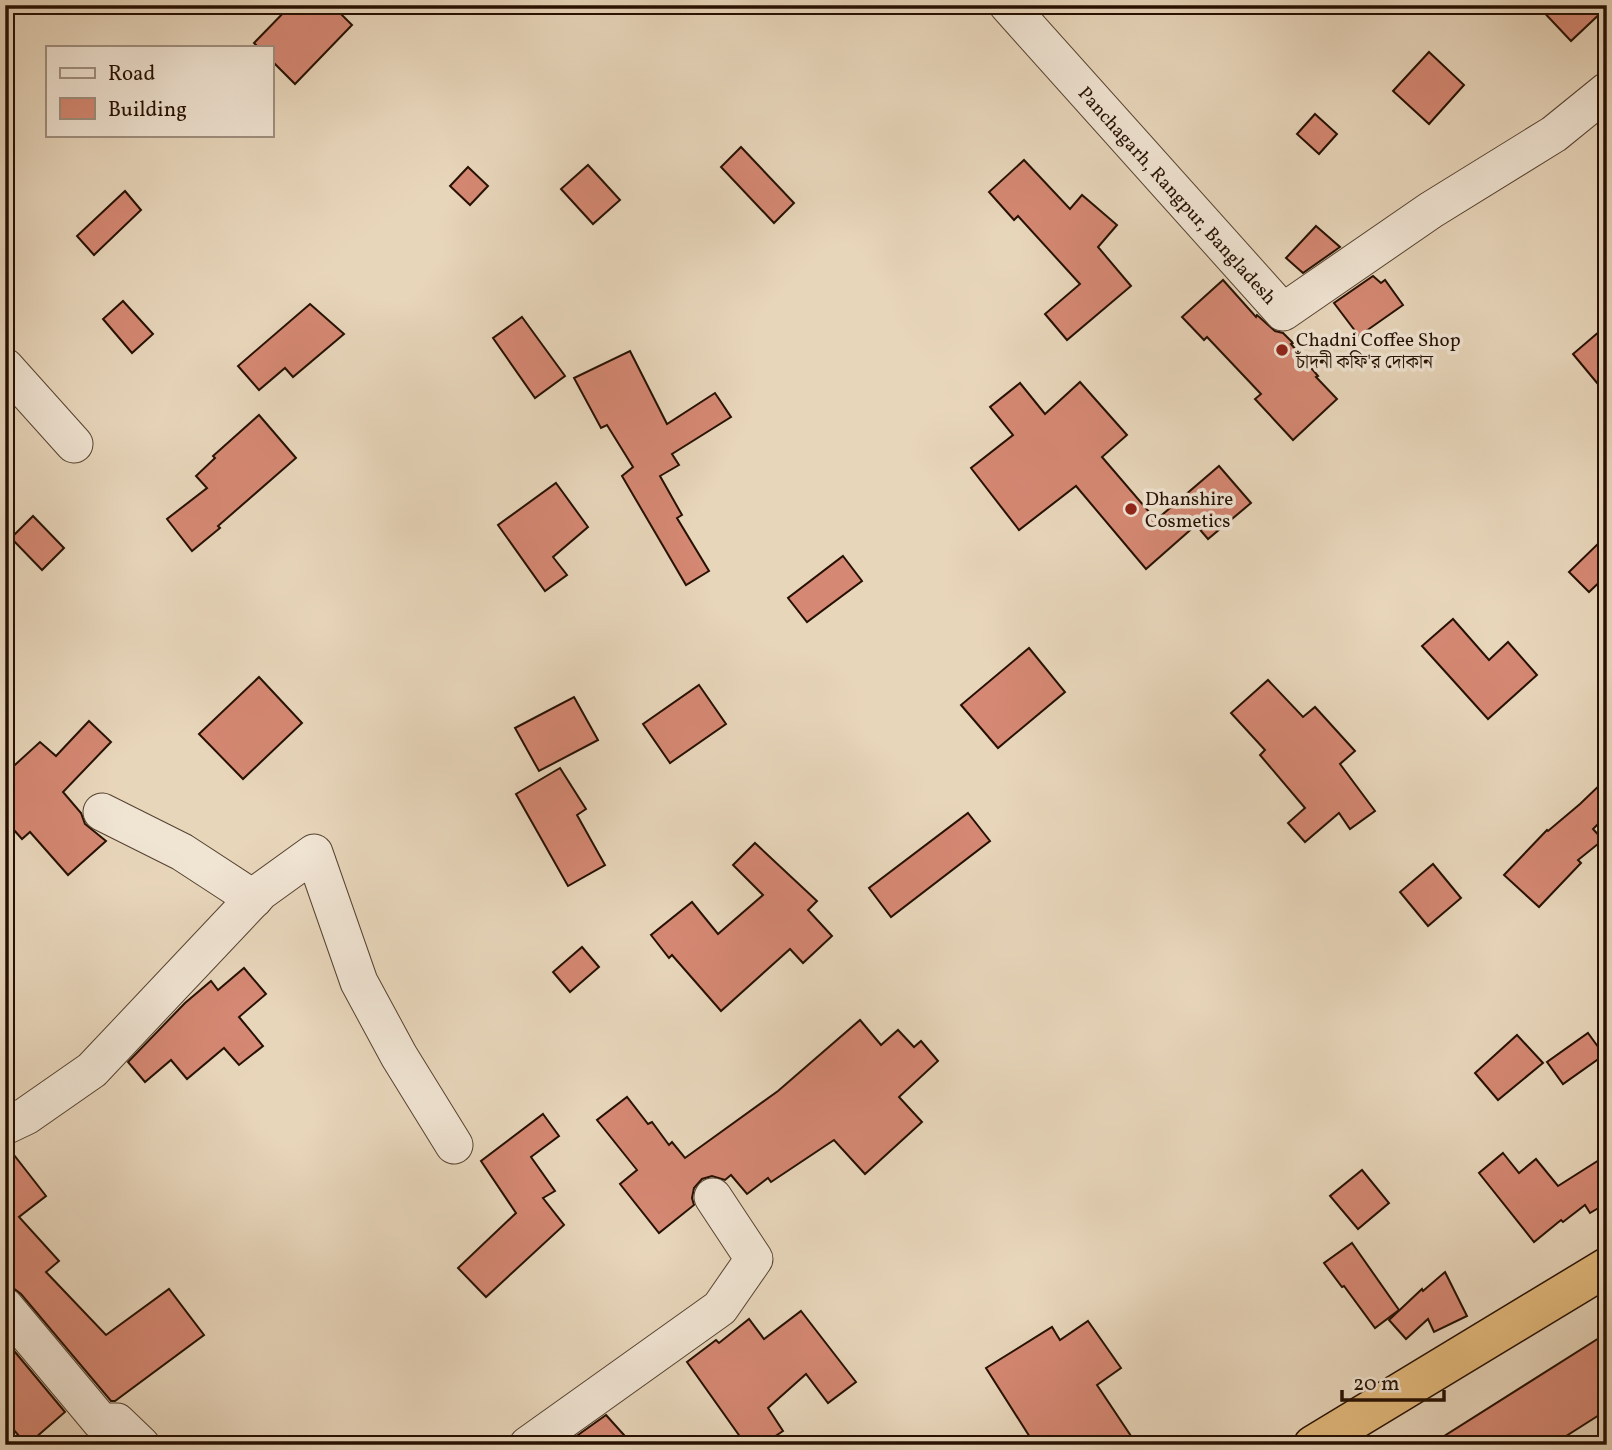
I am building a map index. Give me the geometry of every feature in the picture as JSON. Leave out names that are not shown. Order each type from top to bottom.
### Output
[{"type":"highway","points":[[1313,1445],[1607,1268]]},
{"type":"street","name":"Panchagarh, Rangpur, Bangladesh","points":[[1008,5],[1283,312],[1431,210],[1554,134],[1607,91]]},
{"type":"street","points":[[5,367],[74,443]]},
{"type":"street","points":[[102,813],[182,852],[254,899]]},
{"type":"street","points":[[5,1126],[26,1116],[92,1070],[254,899],[314,853],[359,982],[399,1056],[454,1145]]},
{"type":"street","points":[[528,1445],[720,1308],[754,1259],[713,1197]]},
{"type":"street","points":[[5,1307],[101,1422],[117,1422],[141,1445]]},
{"type":"building","points":[[291,5],[332,5],[352,25],[295,84],[273,62],[273,46],[257,46],[254,43]]},
{"type":"building","points":[[1537,5],[1607,5],[1607,7],[1571,41]]},
{"type":"building","points":[[1429,52],[1464,85],[1429,124],[1393,91]]},
{"type":"building","points":[[1315,114],[1337,134],[1319,154],[1297,134]]},
{"type":"building","points":[[741,147],[794,203],[774,223],[721,167]]},
{"type":"building","points":[[1024,160],[1070,209],[1082,195],[1117,225],[1098,247],[1131,286],[1067,340],[1045,314],[1080,284],[1018,216],[1014,220],[989,192]]},
{"type":"building","points":[[588,165],[620,200],[593,224],[561,189]]},
{"type":"building","points":[[468,167],[488,186],[470,205],[450,186]]},
{"type":"building","points":[[125,191],[141,210],[94,255],[77,236]]},
{"type":"building","points":[[1316,226],[1340,247],[1303,273],[1286,258]]},
{"type":"building","points":[[1373,276],[1381,283],[1385,280],[1403,305],[1359,336],[1334,303]]},
{"type":"building","points":[[1223,280],[1256,317],[1257,315],[1275,331],[1283,333],[1293,343],[1291,344],[1318,376],[1316,377],[1337,399],[1293,440],[1255,399],[1261,394],[1207,337],[1204,340],[1182,317]]},
{"type":"building","points":[[123,301],[153,334],[132,353],[103,319]]},
{"type":"building","points":[[310,304],[344,334],[293,377],[285,368],[259,390],[238,366]]},
{"type":"building","points":[[522,317],[565,376],[535,398],[493,338]]},
{"type":"building","points":[[1607,325],[1607,395],[1573,354]]},
{"type":"building","points":[[630,351],[667,424],[715,393],[731,417],[672,454],[679,465],[660,476],[682,515],[677,518],[709,571],[686,585],[622,476],[633,467],[607,425],[601,428],[574,378]]},
{"type":"building","points":[[1080,382],[1127,435],[1102,457],[1156,520],[1219,466],[1251,503],[1208,539],[1196,525],[1146,569],[1076,486],[1019,530],[971,468],[1013,435],[990,407],[1020,383],[1045,414]]},
{"type":"building","points":[[259,415],[296,458],[192,551],[167,519],[207,488],[196,476],[215,458],[213,456]]},
{"type":"building","points":[[556,483],[588,527],[553,557],[567,575],[545,591],[498,525]]},
{"type":"building","points":[[33,516],[64,548],[42,570],[11,538]]},
{"type":"building","points":[[1607,535],[1607,575],[1589,592],[1569,572]]},
{"type":"building","points":[[843,556],[862,581],[807,622],[788,598]]},
{"type":"building","points":[[1453,619],[1489,660],[1508,642],[1537,675],[1488,719],[1422,646]]},
{"type":"building","points":[[1029,648],[1065,692],[998,748],[961,705]]},
{"type":"building","points":[[259,677],[302,723],[243,779],[199,734]]},
{"type":"building","points":[[1268,680],[1303,717],[1315,707],[1355,751],[1340,764],[1375,811],[1350,829],[1339,813],[1305,842],[1288,823],[1305,808],[1260,755],[1265,750],[1231,713]]},
{"type":"building","points":[[699,685],[726,724],[670,763],[643,724]]},
{"type":"building","points":[[574,697],[598,740],[539,771],[515,728]]},
{"type":"building","points":[[89,721],[111,742],[63,792],[81,813],[85,824],[106,841],[68,875],[30,832],[22,839],[5,820],[5,774],[40,742],[56,756]]},
{"type":"building","points":[[560,768],[586,809],[577,815],[605,865],[568,886],[516,794]]},
{"type":"building","points":[[1607,778],[1607,815],[1593,829],[1603,840],[1578,860],[1581,863],[1539,907],[1504,875],[1547,830]]},
{"type":"building","points":[[968,813],[990,841],[891,917],[869,888]]},
{"type":"building","points":[[755,843],[817,901],[808,910],[832,936],[803,963],[790,949],[721,1011],[672,955],[669,958],[651,935],[692,902],[718,934],[763,895],[733,865]]},
{"type":"building","points":[[1433,864],[1461,898],[1428,926],[1400,892]]},
{"type":"building","points":[[582,947],[599,967],[570,992],[553,972]]},
{"type":"building","points":[[244,968],[266,994],[239,1017],[263,1046],[239,1065],[224,1048],[187,1079],[171,1060],[145,1082],[128,1062],[185,1003],[211,981],[218,990]]},
{"type":"building","points":[[860,1020],[881,1045],[898,1030],[914,1047],[921,1041],[938,1061],[899,1097],[922,1122],[865,1174],[834,1140],[771,1182],[768,1178],[747,1194],[731,1175],[725,1180],[712,1176],[702,1179],[694,1188],[694,1205],[659,1233],[620,1184],[637,1170],[597,1120],[627,1097],[648,1124],[652,1122],[669,1145],[672,1142],[685,1158],[778,1091]]},
{"type":"building","points":[[1588,1033],[1604,1055],[1563,1084],[1547,1062]]},
{"type":"building","points":[[1517,1035],[1543,1063],[1498,1100],[1475,1073]]},
{"type":"building","points":[[543,1114],[559,1136],[531,1157],[555,1191],[543,1198],[564,1225],[486,1297],[458,1268],[516,1213],[481,1161]]},
{"type":"building","points":[[7,1146],[46,1196],[19,1217],[59,1261],[46,1272],[106,1335],[169,1289],[204,1335],[115,1401],[111,1401],[21,1294],[13,1288],[5,1287]]},
{"type":"building","points":[[1503,1153],[1519,1173],[1536,1159],[1558,1186],[1607,1155],[1607,1203],[1590,1213],[1585,1205],[1534,1242],[1479,1173]]},
{"type":"building","points":[[1362,1170],[1389,1203],[1358,1229],[1330,1196]]},
{"type":"building","points":[[1352,1243],[1399,1310],[1375,1328],[1324,1263]]},
{"type":"building","points":[[1445,1272],[1467,1316],[1434,1332],[1428,1319],[1406,1339],[1389,1320]]},
{"type":"building","points":[[801,1311],[856,1382],[828,1403],[806,1374],[768,1408],[783,1431],[762,1445],[746,1445],[687,1362],[716,1340],[719,1343],[749,1319],[764,1339]]},
{"type":"building","points":[[1088,1321],[1121,1368],[1097,1385],[1137,1445],[1035,1445],[986,1368],[1052,1327],[1060,1340]]},
{"type":"building","points":[[1607,1333],[1607,1410],[1552,1445],[1430,1445]]},
{"type":"building","points":[[5,1340],[65,1412],[27,1445],[5,1420]]},
{"type":"building","points":[[606,1415],[633,1445],[564,1445]]},
{"type":"place","name":"Chadni Coffee Shop চাঁদনী কফি'র দোকান","points":[[1282,350]]},
{"type":"place","name":"Dhanshire Cosmetics","points":[[1131,509]]}]
